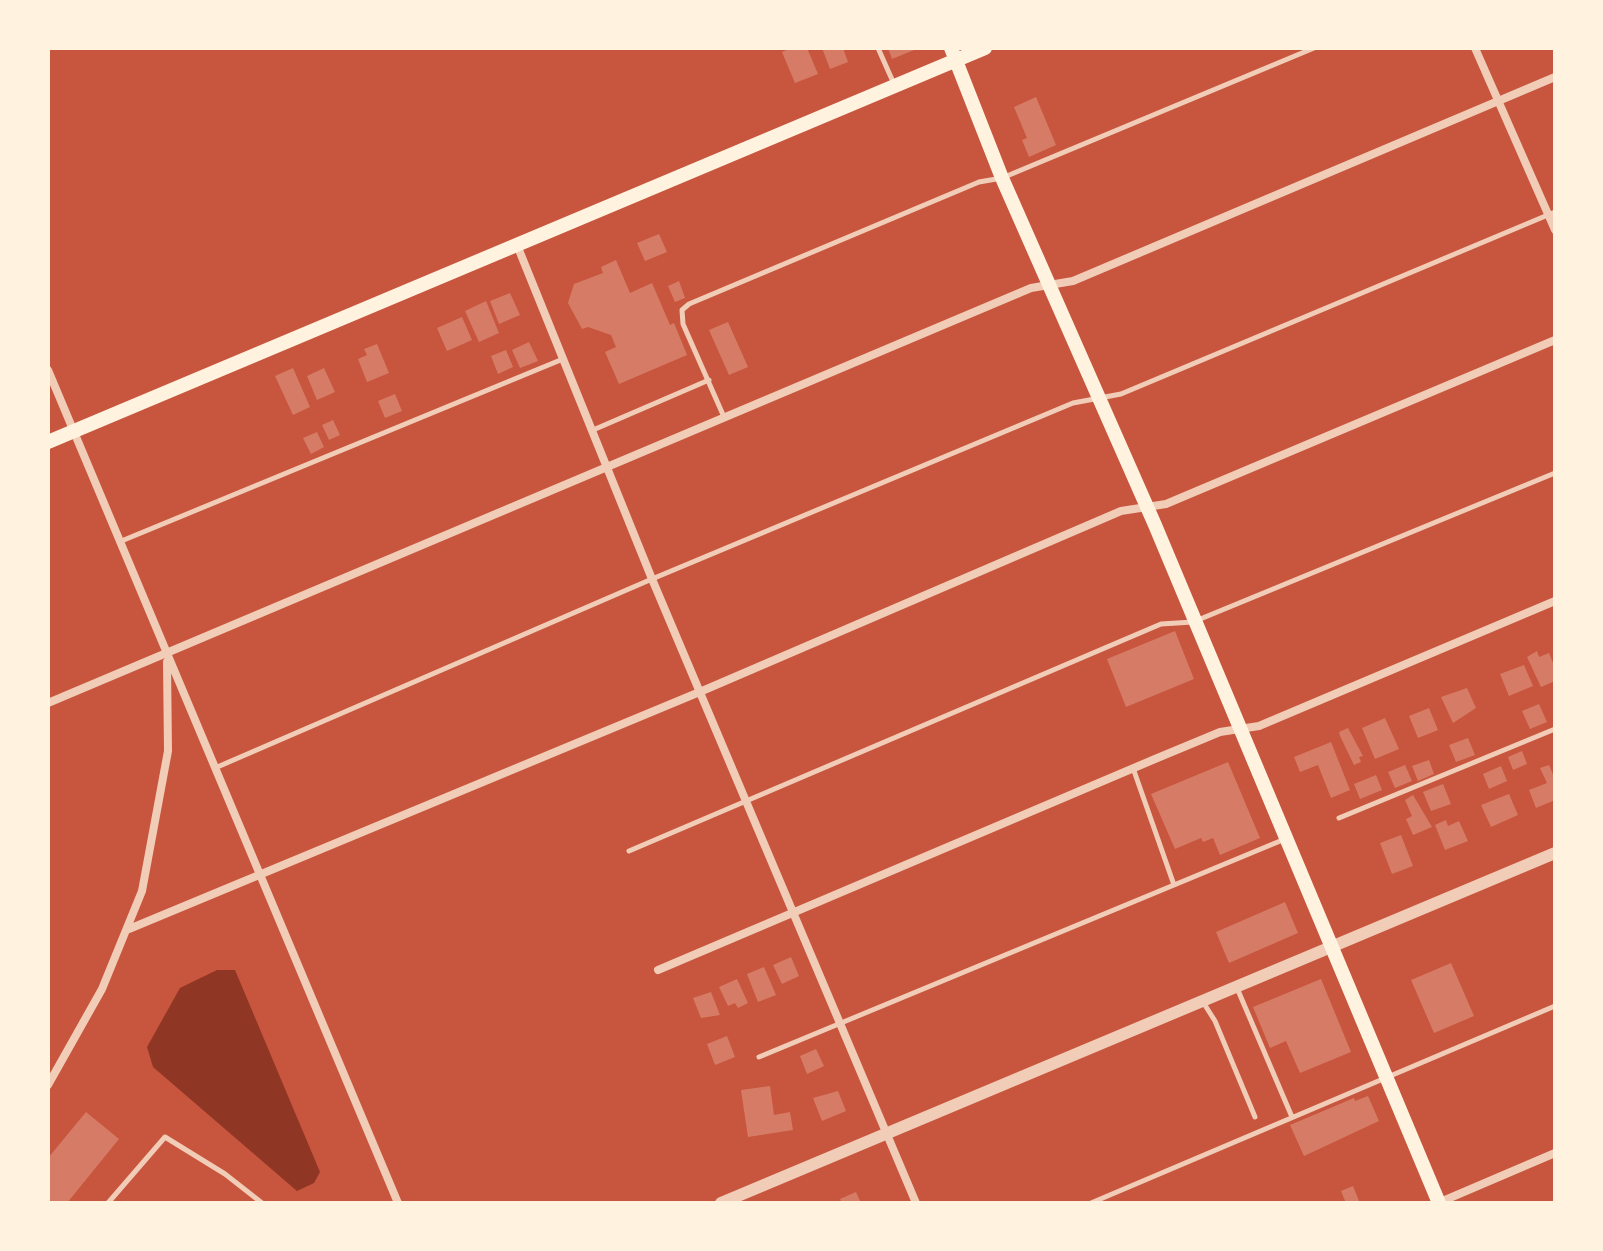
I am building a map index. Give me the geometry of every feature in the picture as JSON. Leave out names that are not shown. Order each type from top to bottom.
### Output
[{"type":"main road","points":[[48,442],[895,85],[954,54],[985,48]]},
{"type":"main road","points":[[954,54],[1002,178],[1052,285],[1147,507],[1439,1203]]},
{"type":"street","points":[[1475,48],[1552,213],[1555,230]]},
{"type":"street","points":[[48,703],[1031,288],[1073,281],[1555,77]]},
{"type":"street","points":[[517,245],[652,579],[702,691],[916,1203]]},
{"type":"street","points":[[129,929],[702,691],[1121,511],[1166,504],[1555,340]]},
{"type":"street","points":[[48,370],[398,1203]]},
{"type":"street","points":[[658,970],[1220,732],[1259,726],[1555,601]]},
{"type":"street","points":[[48,1085],[102,989],[129,929],[152,850],[168,751],[166,653]]},
{"type":"street","points":[[721,1203],[1555,853]]},
{"type":"street","points":[[1439,1203],[1555,1153]]},
{"type":"lane","points":[[878,48],[895,85]]},
{"type":"lane","points":[[724,417],[683,324],[682,310],[689,304],[979,182],[1002,178],[1314,48]]},
{"type":"lane","points":[[214,768],[652,579],[1073,403],[1101,401],[1552,213]]},
{"type":"lane","points":[[119,542],[564,359]]},
{"type":"lane","points":[[593,430],[709,380]]},
{"type":"lane","points":[[629,851],[1161,624],[1193,622],[1555,473]]},
{"type":"lane","points":[[1339,818],[1555,729]]},
{"type":"lane","points":[[1133,768],[1174,885]]},
{"type":"lane","points":[[759,1057],[1286,838]]},
{"type":"lane","points":[[1237,987],[1292,1117]]},
{"type":"lane","points":[[1202,1001],[1215,1021],[1255,1117]]},
{"type":"lane","points":[[1091,1203],[1555,1006]]},
{"type":"lane","points":[[108,1203],[165,1137],[225,1174],[262,1203]]},
{"type":"shaded area","points":[[217,970],[235,970],[320,1172],[314,1183],[297,1191],[153,1067],[147,1047],[180,988]]},
{"type":"building","points":[[791,48],[807,48],[818,74],[795,83],[782,52]]},
{"type":"building","points":[[822,48],[843,48],[848,62],[830,69]]},
{"type":"building","points":[[888,48],[919,48],[892,59]]},
{"type":"building","points":[[1036,97],[1056,145],[1029,157],[1022,140],[1027,138],[1014,107]]},
{"type":"building","points":[[659,234],[667,252],[645,261],[637,243]]},
{"type":"building","points":[[616,260],[630,293],[652,283],[687,355],[619,384],[605,352],[616,347],[611,335],[588,327],[582,329],[568,303],[574,284],[603,273],[601,267]]},
{"type":"building","points":[[679,281],[685,298],[675,302],[668,286]]},
{"type":"building","points":[[510,293],[520,315],[499,324],[490,301]]},
{"type":"building","points":[[486,301],[499,333],[479,342],[465,311]]},
{"type":"building","points":[[462,317],[472,340],[447,351],[437,328]]},
{"type":"building","points":[[728,322],[748,367],[729,375],[709,330]]},
{"type":"building","points":[[529,342],[538,361],[520,368],[512,350]]},
{"type":"building","points":[[377,344],[389,373],[367,382],[358,359],[367,355],[364,349]]},
{"type":"building","points":[[506,350],[513,367],[498,374],[491,356]]},
{"type":"building","points":[[293,368],[310,407],[293,415],[275,376]]},
{"type":"building","points":[[324,368],[335,392],[317,400],[307,376]]},
{"type":"building","points":[[395,394],[402,411],[385,418],[378,401]]},
{"type":"building","points":[[333,420],[340,435],[329,440],[322,425]]},
{"type":"building","points":[[317,432],[324,447],[311,454],[303,438]]},
{"type":"building","points":[[1175,631],[1194,679],[1126,707],[1107,659]]},
{"type":"building","points":[[1537,651],[1539,657],[1549,653],[1555,668],[1555,681],[1541,687],[1527,657]]},
{"type":"building","points":[[1524,665],[1533,686],[1509,696],[1500,674]]},
{"type":"building","points":[[1467,688],[1476,708],[1453,723],[1441,697]]},
{"type":"building","points":[[1539,704],[1547,722],[1530,729],[1522,711]]},
{"type":"building","points":[[1429,708],[1438,730],[1418,738],[1409,716]]},
{"type":"building","points":[[1385,718],[1399,749],[1375,759],[1362,728]]},
{"type":"building","points":[[1348,728],[1363,756],[1359,757],[1361,762],[1354,765],[1339,732]]},
{"type":"building","points":[[1468,738],[1475,755],[1456,762],[1449,745]]},
{"type":"building","points":[[1331,742],[1350,790],[1331,798],[1318,765],[1300,772],[1294,757]]},
{"type":"building","points":[[1522,751],[1527,764],[1513,770],[1508,757]]},
{"type":"building","points":[[1429,760],[1434,774],[1418,781],[1412,766]]},
{"type":"building","points":[[1228,762],[1260,838],[1220,855],[1213,838],[1203,842],[1201,838],[1175,849],[1151,794]]},
{"type":"building","points":[[1405,765],[1412,781],[1395,788],[1388,772]]},
{"type":"building","points":[[1549,765],[1555,779],[1555,800],[1536,808],[1529,790],[1547,783],[1540,768]]},
{"type":"building","points":[[1501,766],[1507,781],[1489,789],[1483,774]]},
{"type":"building","points":[[1376,775],[1382,790],[1360,799],[1354,784]]},
{"type":"building","points":[[1443,784],[1451,804],[1431,811],[1423,792]]},
{"type":"building","points":[[1509,794],[1518,815],[1491,827],[1481,805]]},
{"type":"building","points":[[1413,795],[1432,827],[1413,835],[1406,819],[1412,816],[1405,800]]},
{"type":"building","points":[[1446,820],[1448,826],[1459,821],[1468,841],[1445,850],[1435,825]]},
{"type":"building","points":[[1401,835],[1413,866],[1392,874],[1380,843]]},
{"type":"building","points":[[1285,902],[1298,933],[1229,963],[1216,932]]},
{"type":"building","points":[[791,957],[799,976],[782,984],[773,965]]},
{"type":"building","points":[[1451,963],[1474,1016],[1434,1033],[1411,980]]},
{"type":"building","points":[[764,967],[776,995],[758,1002],[747,974]]},
{"type":"building","points":[[737,979],[748,1003],[738,1008],[735,1003],[728,1006],[719,987]]},
{"type":"building","points":[[1321,979],[1351,1052],[1300,1073],[1286,1041],[1270,1048],[1253,1007]]},
{"type":"building","points":[[711,992],[720,1015],[701,1018],[693,998]]},
{"type":"building","points":[[727,1036],[735,1057],[715,1065],[707,1044]]},
{"type":"building","points":[[816,1049],[824,1066],[807,1074],[800,1056]]},
{"type":"building","points":[[770,1086],[774,1115],[790,1112],[793,1130],[748,1137],[741,1090]]},
{"type":"building","points":[[838,1091],[846,1111],[822,1121],[813,1098]]},
{"type":"building","points":[[1368,1096],[1379,1121],[1304,1156],[1290,1125],[1354,1098],[1355,1101]]},
{"type":"building","points":[[86,1112],[119,1139],[67,1203],[48,1203],[48,1158]]},
{"type":"building","points":[[1353,1186],[1359,1201],[1346,1203],[1341,1191]]},
{"type":"building","points":[[856,1192],[861,1203],[842,1203],[840,1199]]}]
